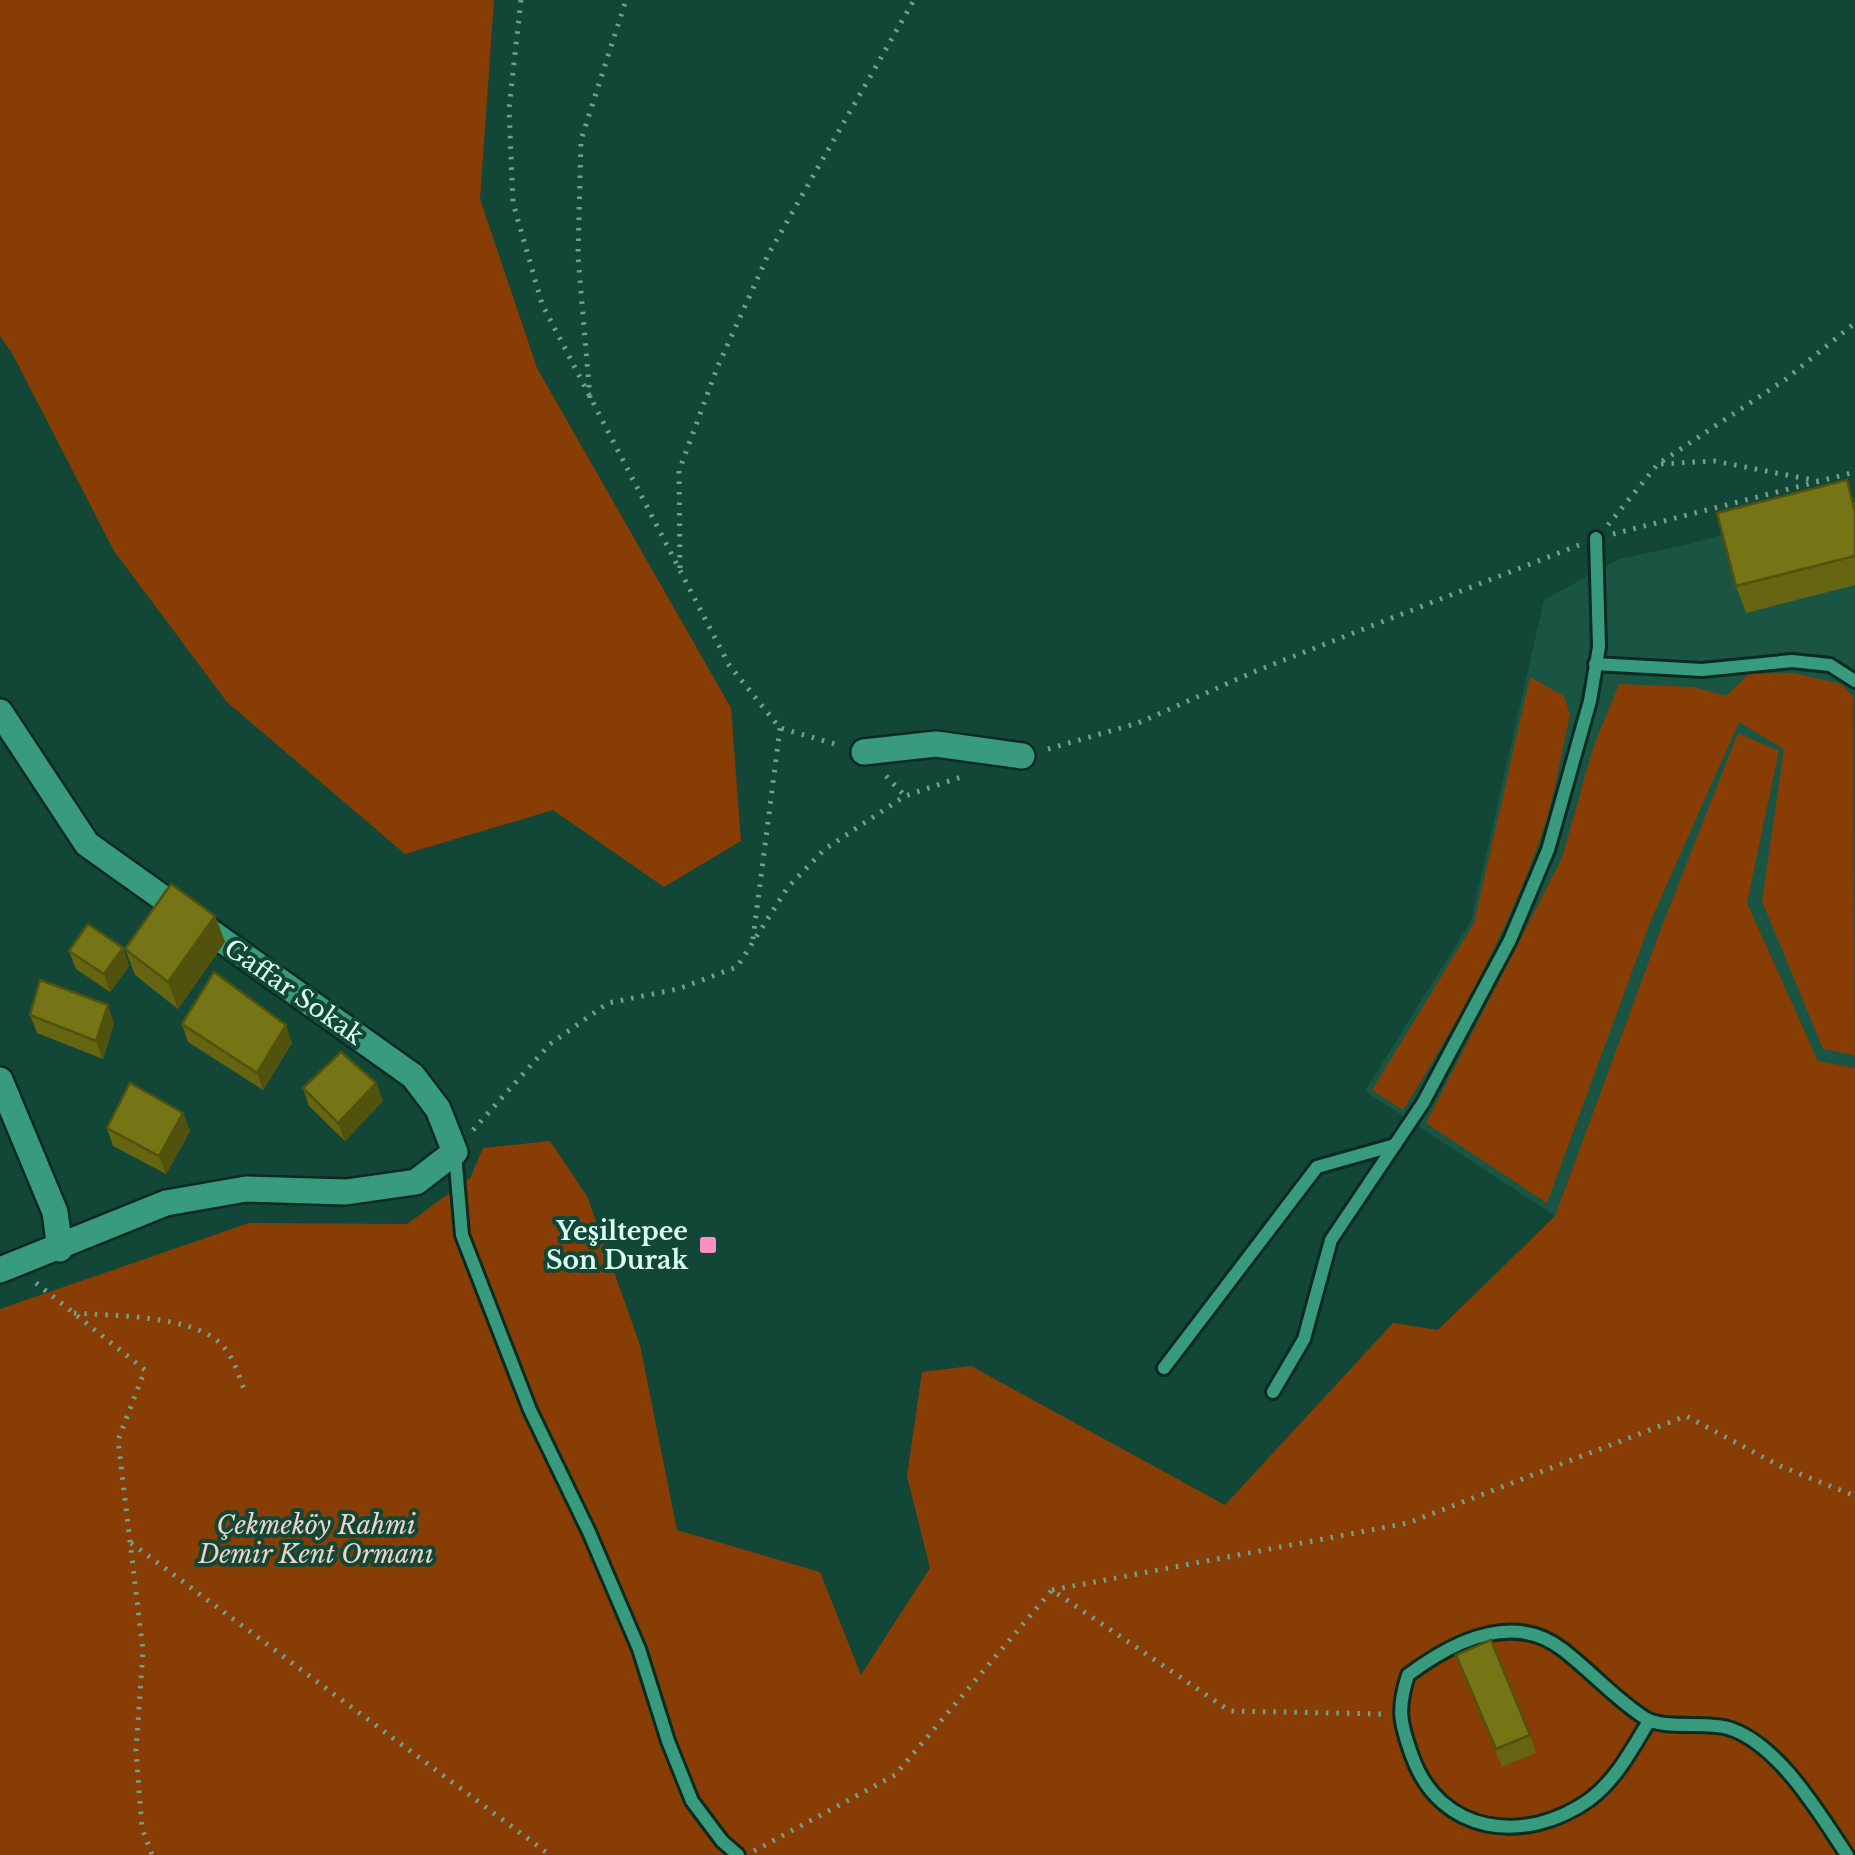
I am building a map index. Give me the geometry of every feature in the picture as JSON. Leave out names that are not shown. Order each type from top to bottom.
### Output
[{"type":"street","name":"Gaffar Sokak","points":[[0,712],[87,844],[412,1076],[438,1109],[455,1152]]},
{"type":"street","points":[[864,752],[936,744],[1022,756]]},
{"type":"street","points":[[0,1080],[56,1212],[60,1249]]},
{"type":"street","points":[[7,1268],[166,1203],[246,1189],[346,1192],[416,1182],[455,1152]]},
{"type":"lane","points":[[1273,1392],[1304,1340],[1331,1240],[1423,1104],[1510,940],[1548,850],[1590,700],[1599,647],[1596,538]]},
{"type":"lane","points":[[1595,664],[1702,670],[1792,661],[1830,665],[1855,680]]},
{"type":"lane","points":[[1164,1368],[1316,1168],[1395,1145]]},
{"type":"lane","points":[[455,1152],[462,1235],[530,1410],[589,1532],[639,1649],[692,1801],[722,1842],[738,1855]]},
{"type":"lane","points":[[1649,1722],[1608,1784],[1588,1801],[1557,1817],[1501,1828],[1475,1823],[1435,1797],[1419,1775],[1399,1714],[1408,1675],[1434,1655],[1468,1638],[1502,1631],[1532,1634],[1559,1647],[1649,1722],[1728,1728],[1760,1743],[1812,1804],[1848,1855]]},
{"type":"path","points":[[520,0],[509,108],[513,203],[542,304],[728,665],[780,728],[864,752],[905,796]]},
{"type":"path","points":[[590,401],[578,256],[581,140],[626,0]]},
{"type":"path","points":[[680,571],[679,471],[717,368],[769,253],[914,0]]},
{"type":"path","points":[[1596,538],[1658,464],[1786,379],[1855,323]]},
{"type":"path","points":[[1658,464],[1714,461],[1821,482]]},
{"type":"path","points":[[1022,756],[1138,723],[1256,671],[1596,538],[1855,472]]},
{"type":"path","points":[[752,942],[780,728]]},
{"type":"path","points":[[455,1152],[550,1044],[608,1004],[678,989],[737,967],[788,887],[825,849],[905,796],[972,773]]},
{"type":"path","points":[[7,1268],[73,1312],[145,1370],[118,1440],[143,1651],[136,1751],[140,1809],[152,1855]]},
{"type":"path","points":[[73,1312],[146,1318],[193,1329],[217,1340],[232,1360],[245,1392]]},
{"type":"path","points":[[746,1855],[896,1775],[1052,1590],[1408,1523],[1686,1416],[1780,1466],[1855,1496]]},
{"type":"path","points":[[130,1542],[550,1855]]},
{"type":"path","points":[[1052,1590],[1230,1712],[1399,1714]]},
{"type":"shaded area","points":[[1855,497],[1855,1068],[1818,1062],[1747,903],[1779,752],[1660,931],[1555,1216],[1365,1091],[1471,921],[1544,600],[1619,559],[1690,544]]},
{"type":"green space","points":[[0,0],[494,0],[480,199],[537,368],[731,708],[741,841],[664,887],[553,810],[405,854],[227,702],[114,551],[0,336]]},
{"type":"green space","points":[[1794,673],[1841,684],[1853,697],[1855,1055],[1823,1049],[1762,901],[1784,749],[1739,722],[1651,920],[1547,1203],[1426,1123],[1562,858],[1593,748],[1619,684],[1693,687],[1726,696],[1749,674]]},
{"type":"green space","points":[[1530,677],[1564,696],[1570,715],[1544,827],[1495,946],[1403,1110],[1372,1090],[1474,923]]},
{"type":"green space","name":"Çekmeköy Rahmi Demir Kent Ormanı","points":[[1738,733],[1779,751],[1747,903],[1818,1061],[1855,1068],[1855,1855],[0,1855],[0,1309],[249,1223],[407,1224],[470,1178],[483,1148],[550,1141],[587,1196],[640,1345],[677,1530],[820,1572],[861,1675],[930,1568],[907,1476],[922,1372],[971,1366],[1225,1505],[1393,1323],[1438,1330],[1555,1216]]},
{"type":"building","points":[[1847,480],[1855,512],[1855,556],[1736,586],[1717,513]]},
{"type":"building","points":[[171,884],[215,916],[168,982],[125,949]]},
{"type":"building","points":[[88,924],[123,948],[104,974],[69,951]]},
{"type":"building","points":[[214,972],[286,1025],[257,1073],[182,1024]]},
{"type":"building","points":[[40,980],[108,1005],[96,1041],[30,1015]]},
{"type":"building","points":[[341,1052],[376,1083],[338,1123],[303,1088]]},
{"type":"building","points":[[130,1083],[183,1113],[159,1156],[107,1128]]},
{"type":"building","points":[[1491,1640],[1530,1735],[1496,1749],[1456,1655]]},
{"type":"place","name":"Yeşiltepee Son Durak","points":[[708,1245]]}]
